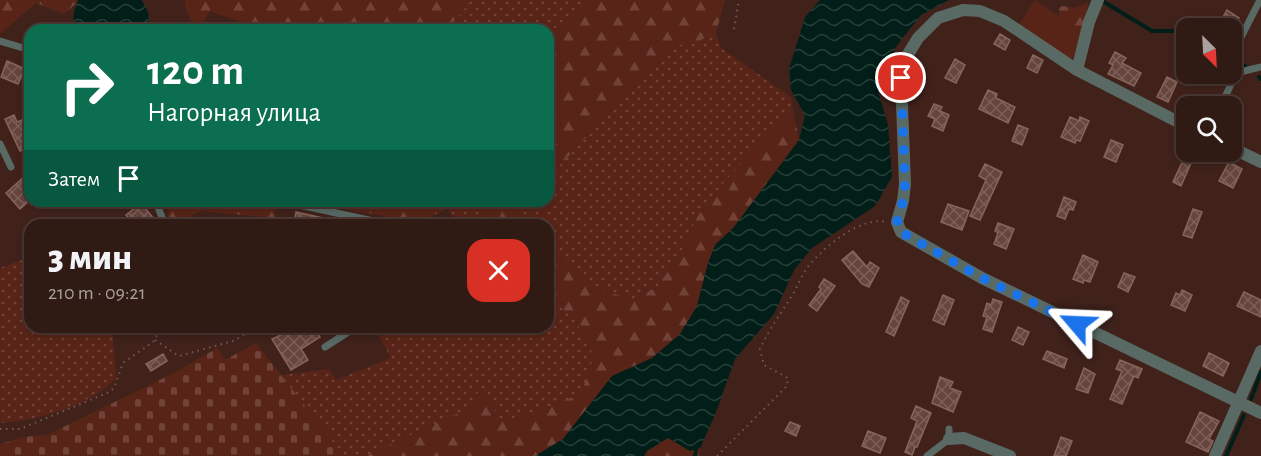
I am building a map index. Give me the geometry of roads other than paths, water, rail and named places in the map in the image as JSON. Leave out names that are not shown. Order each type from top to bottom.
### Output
[{"type":"street","points":[[1077,70],[1089,22],[1098,0]]},
{"type":"street","points":[[1176,121],[1077,70],[1004,21],[980,11],[963,10],[938,18],[918,38],[907,56],[901,78],[905,184],[897,222],[901,232],[982,278],[1261,413]]},
{"type":"street","points":[[1242,153],[1261,162]]},
{"type":"street","points":[[1215,456],[1261,351]]},
{"type":"street","points":[[949,434],[1010,456]]},
{"type":"lane","points":[[1242,35],[1260,0]]},
{"type":"lane","points":[[0,41],[24,48]]},
{"type":"lane","points":[[1242,72],[1261,67]]},
{"type":"lane","points":[[0,144],[12,167]]},
{"type":"lane","points":[[309,207],[364,219]]},
{"type":"lane","points":[[324,347],[346,333]]},
{"type":"lane","points":[[927,456],[949,434]]},
{"type":"water","points":[[78,0],[141,0],[146,7],[148,22],[148,24],[75,24],[74,12]]},
{"type":"water","points":[[820,0],[949,0],[921,15],[895,48],[878,91],[888,125],[892,177],[875,206],[812,248],[794,270],[774,314],[735,359],[715,415],[700,448],[690,451],[668,438],[647,451],[644,456],[535,456],[563,439],[612,376],[652,358],[680,334],[697,306],[715,245],[734,227],[799,140],[805,115],[791,90],[789,69],[805,17]]},
{"type":"waterway","points":[[1104,2],[1152,31],[1176,31]]},
{"type":"waterway","points":[[1251,399],[1261,372]]},
{"type":"waterway","points":[[1226,456],[1244,415]]},
{"type":"waterway","points":[[695,456],[696,449]]}]
